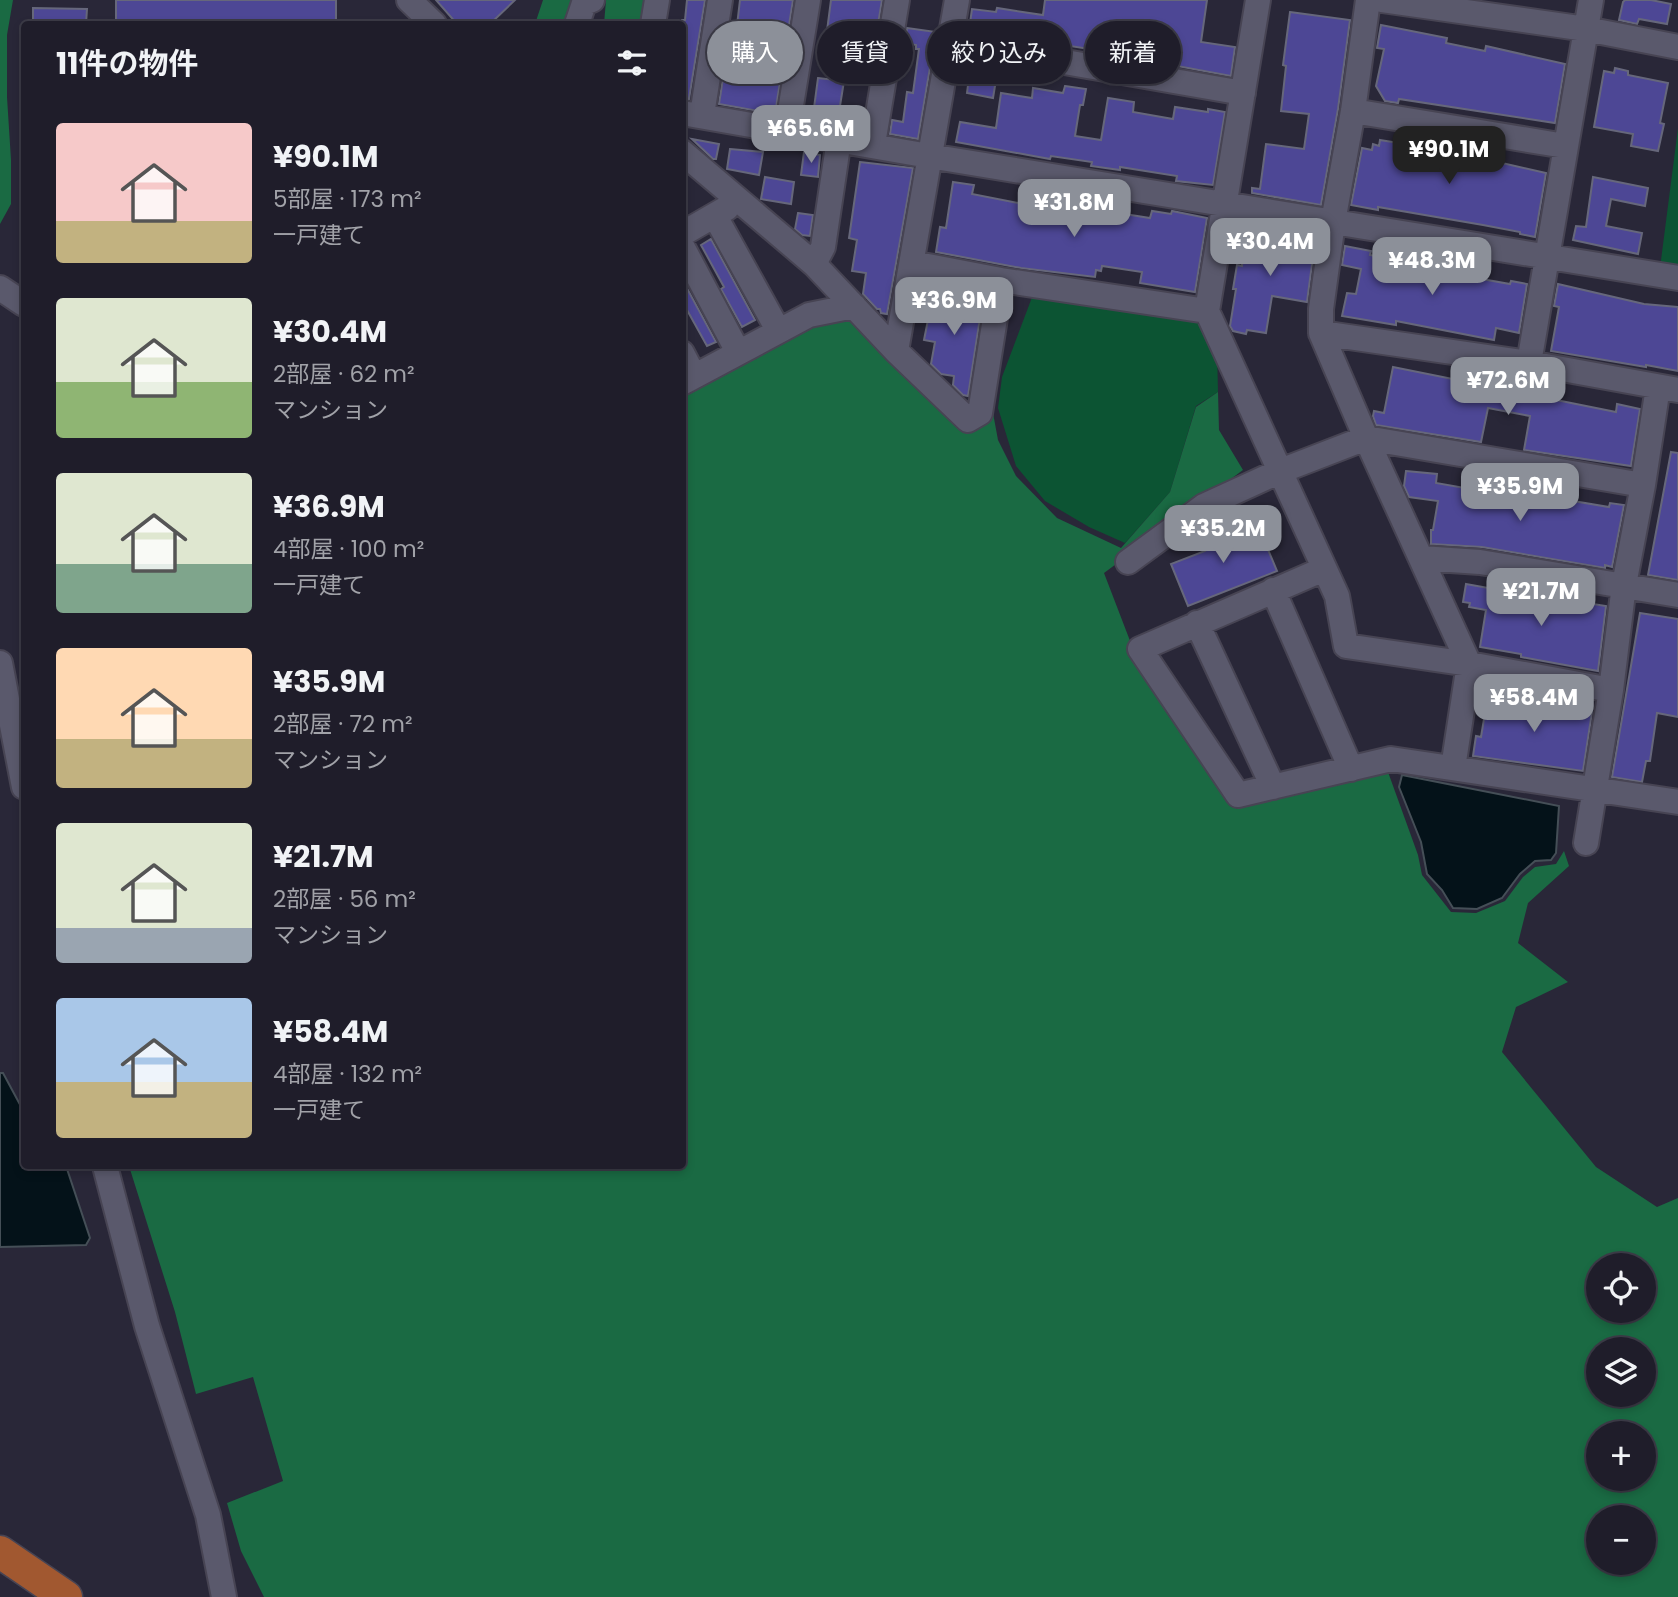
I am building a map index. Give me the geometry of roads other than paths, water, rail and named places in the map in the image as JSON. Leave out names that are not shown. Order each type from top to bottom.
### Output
[{"type":"main road","points":[[0,1552],[66,1597]]},
{"type":"street","points":[[409,0],[431,21]]},
{"type":"street","points":[[579,21],[584,4],[594,0],[595,21]]},
{"type":"street","points":[[654,21],[657,0]]},
{"type":"street","points":[[720,0],[692,114],[929,156],[1678,278]]},
{"type":"street","points":[[787,130],[808,0]]},
{"type":"street","points":[[873,144],[897,0]]},
{"type":"street","points":[[954,21],[957,0]]},
{"type":"street","points":[[1258,0],[1207,311],[1278,472],[1337,596],[1346,646],[1469,664],[1611,690]]},
{"type":"street","points":[[1368,0],[1353,111],[1333,222],[1321,309],[1321,333],[1469,664],[1453,768]]},
{"type":"street","points":[[1382,0],[1586,29],[1676,49]]},
{"type":"street","points":[[1529,363],[1591,0]]},
{"type":"street","points":[[1071,63],[1243,93]]},
{"type":"street","points":[[896,351],[942,84]]},
{"type":"street","points":[[1353,111],[1565,146]]},
{"type":"street","points":[[814,264],[823,247],[839,139]]},
{"type":"street","points":[[686,155],[814,264],[896,351],[968,420],[980,413],[1001,280]]},
{"type":"street","points":[[686,232],[730,206],[735,197]]},
{"type":"street","points":[[715,216],[778,330]]},
{"type":"street","points":[[686,254],[738,352]]},
{"type":"street","points":[[912,263],[1001,280],[1207,311]]},
{"type":"street","points":[[0,288],[21,302]]},
{"type":"street","points":[[688,379],[809,315],[854,306]]},
{"type":"street","points":[[1321,333],[1529,363],[1668,389],[1643,485],[1624,585],[1611,690],[1586,843]]},
{"type":"street","points":[[1128,562],[1204,506],[1278,472],[1366,438],[1643,485]]},
{"type":"street","points":[[1421,558],[1480,562],[1678,595]]},
{"type":"street","points":[[1324,569],[1140,649],[1238,795],[1391,759],[1678,802]]},
{"type":"street","points":[[1273,590],[1351,769]]},
{"type":"street","points":[[1197,623],[1273,787]]},
{"type":"street","points":[[0,663],[21,772]]},
{"type":"street","points":[[106,1169],[147,1325],[208,1515],[224,1597]]}]
